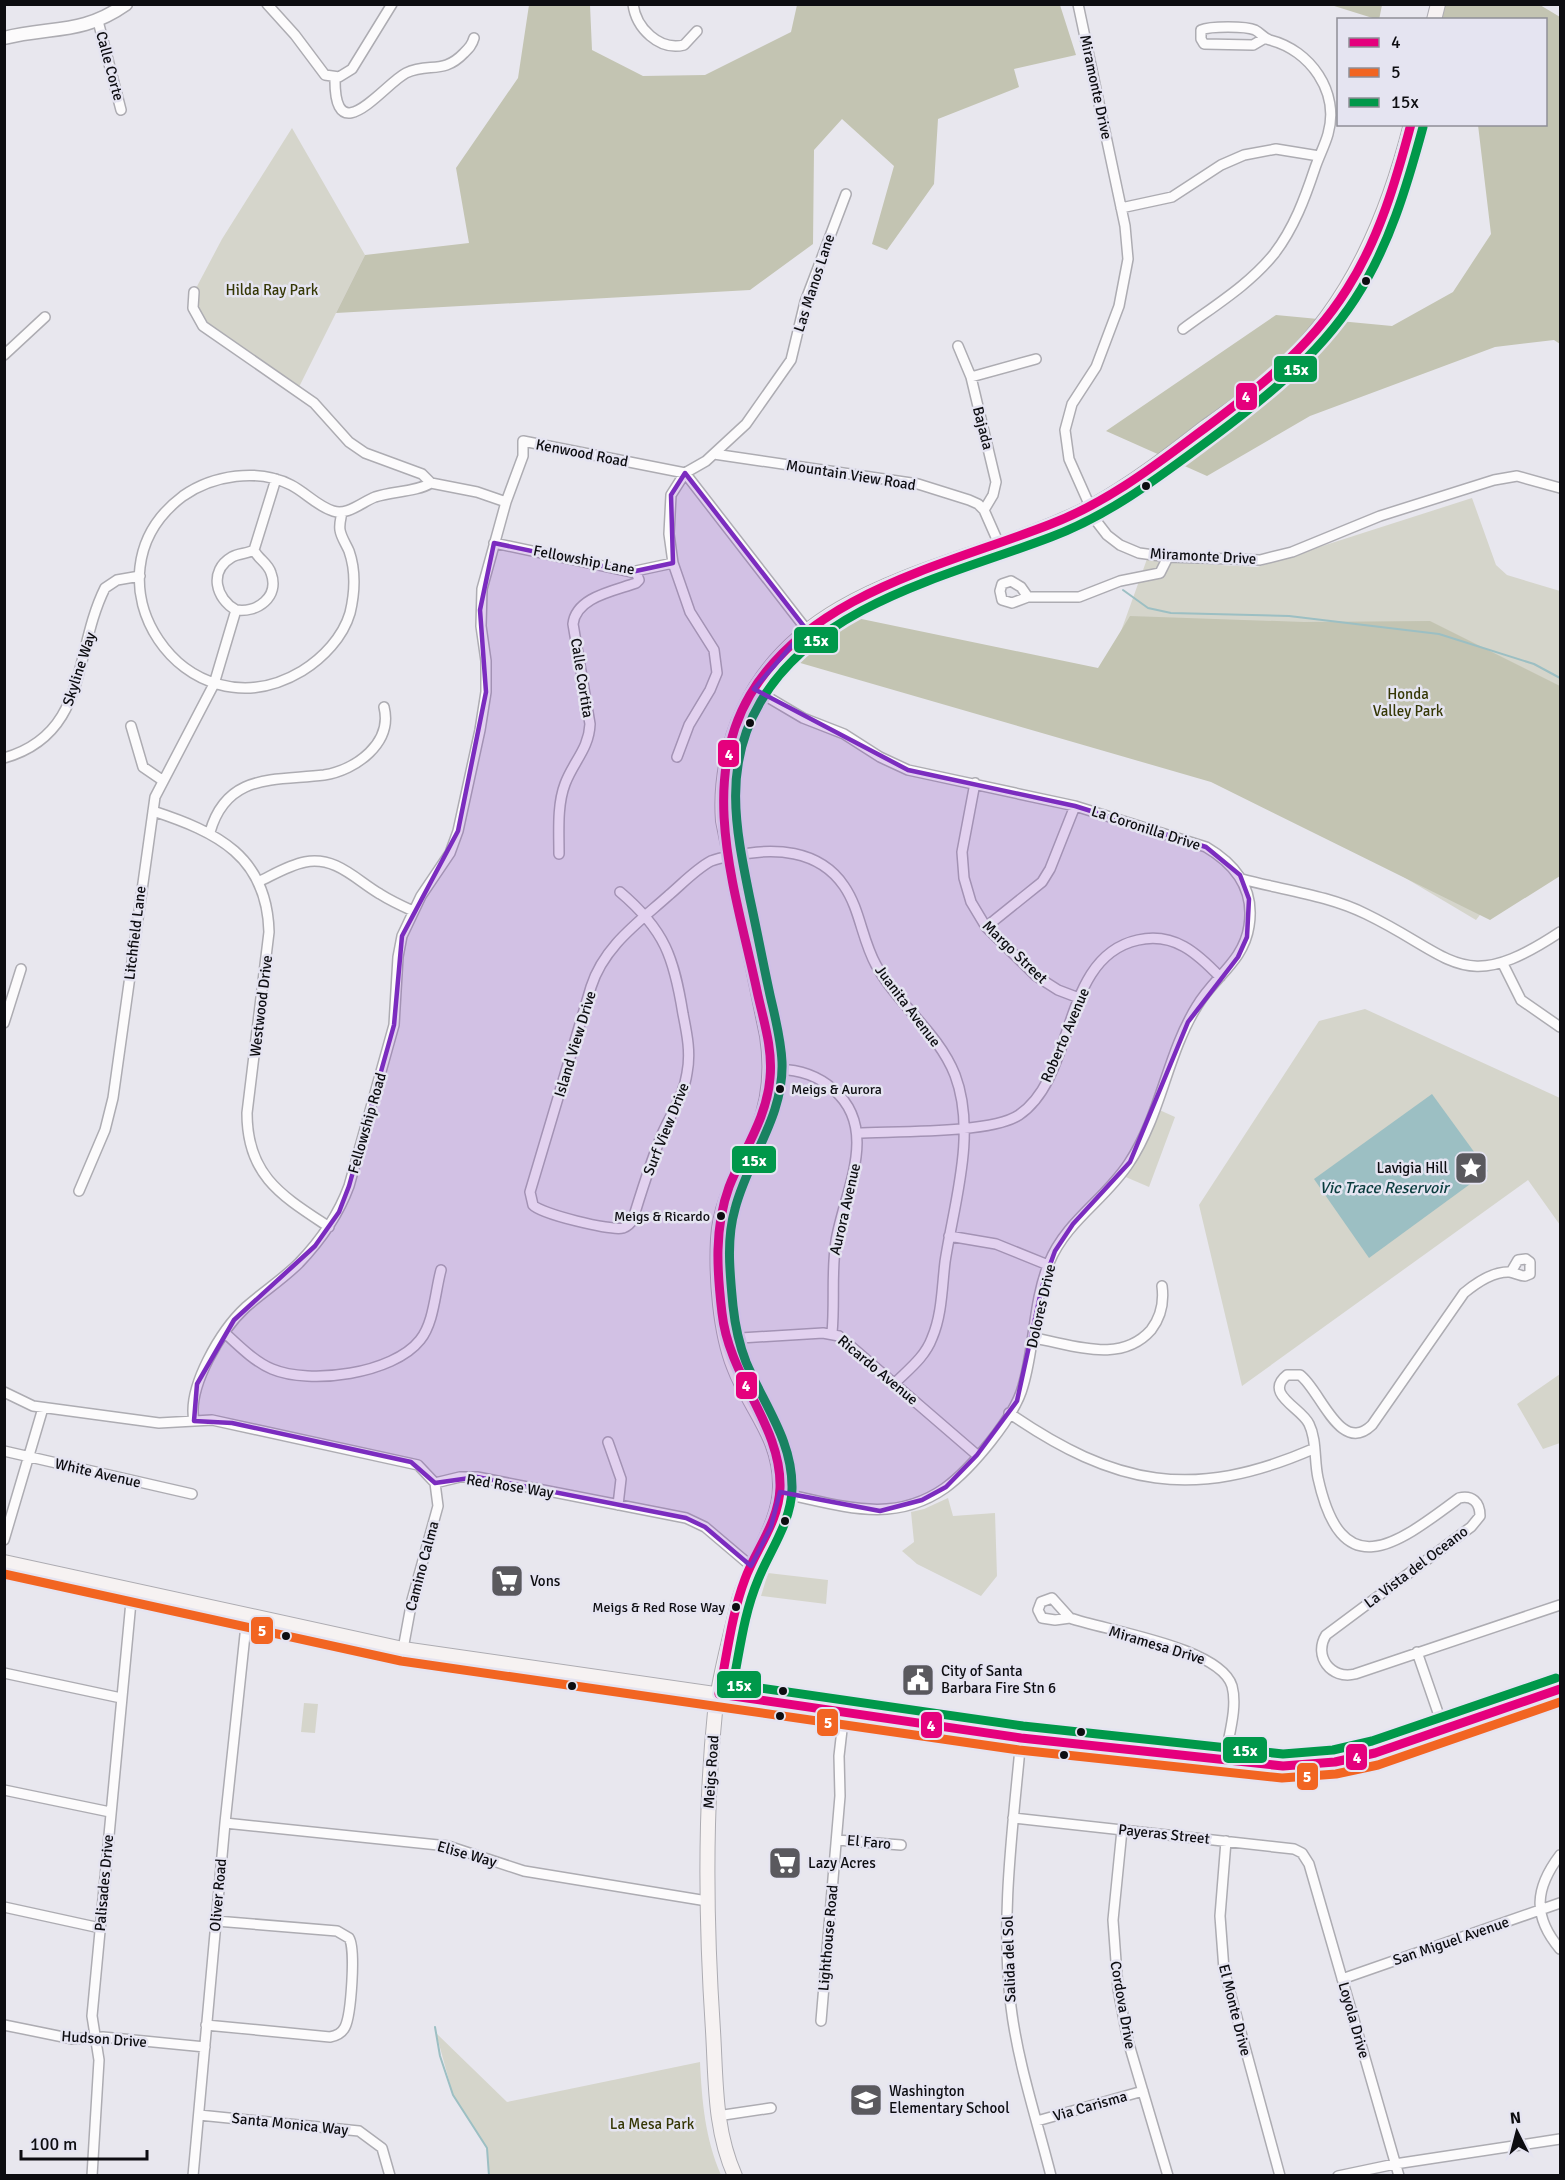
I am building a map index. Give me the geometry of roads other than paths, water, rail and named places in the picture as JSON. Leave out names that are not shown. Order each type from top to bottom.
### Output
[{"type":"main road","name":"Meigs Road","points":[[735,2175],[717,2116],[707,1901],[715,1709],[738,1604],[751,1566],[771,1527],[780,1493],[779,1467],[768,1430],[734,1369],[725,1340],[718,1261],[720,1223],[728,1190],[763,1116],[770,1070],[767,1036],[729,857],[722,806],[726,769],[739,719],[754,689],[782,651],[806,628],[841,606],[861,597],[1091,507],[1137,478],[1281,369],[1314,334],[1348,287],[1368,249],[1390,192],[1410,126]]},
{"type":"main road","points":[[4,1562],[403,1649],[1021,1738],[1283,1766],[1335,1762],[1384,1751],[1560,1689]]},
{"type":"street","points":[[4,38],[77,28],[98,21],[126,4]]},
{"type":"street","points":[[267,4],[295,35],[321,72],[335,78],[344,76],[352,69],[392,4]]},
{"type":"street","points":[[633,4],[643,29],[664,43],[684,45],[697,31]]},
{"type":"street","name":"Miramonte Drive","points":[[1078,4],[1128,249],[1122,298],[1096,367],[1072,404],[1065,430],[1069,459],[1100,527],[1120,545],[1139,553],[1168,557],[1248,560],[1276,557],[1380,516],[1494,480],[1517,476],[1560,488]]},
{"type":"street","name":"Calle Corte","points":[[98,21],[121,110]]},
{"type":"street","points":[[1183,329],[1249,280],[1273,255],[1301,207],[1330,123],[1329,100],[1322,79],[1300,53],[1280,42],[1265,38],[1254,29],[1208,26],[1201,30],[1201,39],[1204,44],[1253,45],[1265,38]]},
{"type":"street","points":[[335,78],[334,96],[338,105],[344,110],[357,110],[374,102],[406,73],[452,64],[472,44],[474,38]]},
{"type":"street","points":[[1121,208],[1172,196],[1221,165],[1244,155],[1276,149],[1319,156]]},
{"type":"street","name":"Las Manos Lane","points":[[685,473],[714,454],[746,424],[791,360],[805,302],[846,194]]},
{"type":"street","points":[[194,292],[194,313],[207,329],[314,403],[349,442],[365,453],[422,474],[431,483],[470,490],[506,502]]},
{"type":"street","points":[[4,355],[45,317]]},
{"type":"street","name":"Bajada","points":[[958,346],[971,376],[996,482],[993,495],[984,510]]},
{"type":"street","points":[[971,376],[1035,359]]},
{"type":"street","name":"Kenwood Road","points":[[506,502],[523,456],[523,441],[685,473]]},
{"type":"street","name":"Mountain View Road","points":[[714,454],[918,484],[978,504],[984,510]]},
{"type":"street","points":[[677,758],[689,725],[717,673],[714,650],[690,612],[673,562],[669,534],[671,495],[685,473],[806,628]]},
{"type":"street","points":[[342,512],[340,528],[353,566],[354,591],[349,616],[339,636],[308,668],[279,682],[252,687],[214,684],[181,666],[158,642],[142,606],[140,576],[143,554],[155,528],[184,496],[209,482],[248,475],[276,479],[298,489],[333,511],[342,512],[388,493],[422,488],[431,483]]},
{"type":"street","points":[[254,550],[276,479]]},
{"type":"street","name":"Fellowship Road","points":[[194,1421],[192,1411],[197,1384],[225,1333],[246,1307],[299,1263],[329,1227],[350,1186],[392,1035],[397,1005],[400,944],[413,911],[443,865],[455,840],[480,730],[487,676],[480,610],[482,589],[506,502]]},
{"type":"street","points":[[984,510],[999,544]]},
{"type":"street","name":"Fellowship Lane","points":[[494,543],[636,572],[673,562]]},
{"type":"street","points":[[254,550],[271,573],[272,591],[268,599],[258,608],[236,610],[220,595],[217,587],[218,573],[222,565],[232,556],[254,550]]},
{"type":"street","points":[[1028,597],[1079,597],[1120,581],[1160,573],[1168,557]]},
{"type":"street","name":"Calle Cortita","points":[[559,854],[564,786],[584,752],[590,724],[573,624],[575,614],[584,603],[636,583],[639,580],[636,572]]},
{"type":"street","name":"Skyline Way","points":[[4,758],[32,747],[57,726],[69,706],[105,588],[112,581],[140,576]]},
{"type":"street","name":"Litchfield Lane","points":[[79,1191],[105,1130],[113,1098],[153,811],[162,780],[214,684],[236,610]]},
{"type":"street","name":"La Coronilla Drive","points":[[754,689],[811,722],[844,734],[908,770],[1075,806],[1206,847],[1230,865],[1242,879],[1355,909],[1455,963],[1474,967],[1503,964],[1530,952],[1560,932]]},
{"type":"street","points":[[210,832],[213,820],[225,802],[243,789],[277,777],[335,772],[363,759],[379,742],[385,729],[384,707]]},
{"type":"street","points":[[131,726],[143,767],[162,780]]},
{"type":"street","name":"Margo Street","points":[[975,783],[965,833],[962,865],[971,902],[986,927],[1044,983],[1079,998]]},
{"type":"street","points":[[986,927],[1042,882],[1050,869],[1075,806]]},
{"type":"street","name":"Westwood Drive","points":[[153,811],[210,832],[238,854],[258,882],[266,905],[269,932],[247,1113],[249,1143],[258,1167],[276,1189],[329,1227]]},
{"type":"street","name":"Juanita Avenue","points":[[729,857],[762,851],[799,854],[819,862],[836,876],[849,895],[866,943],[887,983],[924,1026],[946,1058],[960,1094],[963,1149],[932,1338],[920,1358],[895,1383]]},
{"type":"street","name":"Island View Drive","points":[[615,1228],[540,1211],[531,1201],[530,1192],[595,975],[614,946],[693,873],[713,860],[729,857]]},
{"type":"street","points":[[258,882],[308,861],[330,863],[351,873],[378,894],[413,911]]},
{"type":"street","name":"Dolores Drive","points":[[780,1493],[868,1511],[887,1510],[922,1500],[938,1492],[961,1474],[1009,1413],[1023,1389],[1048,1265],[1072,1224],[1109,1189],[1130,1162],[1145,1133],[1188,1022],[1198,1004],[1238,957],[1249,926],[1249,899],[1242,879]]},
{"type":"street","name":"Surf View Drive","points":[[615,1228],[624,1228],[633,1219],[656,1150],[684,1089],[689,1044],[677,975],[667,946],[646,916],[620,892]]},
{"type":"street","name":"Roberto Avenue","points":[[857,1133],[992,1125],[1012,1119],[1036,1099],[1047,1080],[1079,998],[1096,967],[1109,953],[1131,942],[1145,938],[1165,939],[1183,945],[1199,956],[1220,977]]},
{"type":"street","points":[[1503,964],[1521,1000],[1560,1027]]},
{"type":"street","points":[[4,1023],[21,969]]},
{"type":"street","name":"Aurora Avenue","points":[[770,1070],[799,1071],[828,1084],[853,1114],[857,1133],[856,1167],[840,1220],[833,1263],[832,1333]]},
{"type":"street","points":[[949,1236],[996,1244],[1048,1265]]},
{"type":"street","points":[[225,1333],[262,1364],[275,1370],[324,1376],[376,1366],[410,1350],[425,1333],[441,1270]]},
{"type":"street","points":[[1009,1413],[1090,1462],[1147,1477],[1173,1480],[1224,1476],[1263,1469],[1313,1449],[1309,1422],[1301,1411],[1280,1395],[1279,1386],[1283,1378],[1291,1374],[1300,1375],[1339,1426],[1352,1433],[1365,1430],[1372,1425],[1464,1293],[1476,1283],[1511,1272]]},
{"type":"street","points":[[1033,1338],[1100,1351],[1125,1348],[1153,1328],[1161,1308],[1162,1286]]},
{"type":"street","name":"Ricardo Avenue","points":[[725,1340],[832,1333],[848,1341],[977,1455]]},
{"type":"street","points":[[4,1392],[33,1406],[43,1408],[159,1423],[212,1420],[232,1424],[411,1462],[425,1470],[435,1483]]},
{"type":"street","points":[[4,1540],[43,1408]]},
{"type":"street","points":[[608,1443],[621,1479],[618,1505]]},
{"type":"street","name":"La Vista del Oceano","points":[[1313,1449],[1325,1501],[1337,1530],[1346,1541],[1369,1547],[1388,1543],[1407,1535],[1459,1498],[1467,1496],[1478,1503],[1480,1515],[1471,1527],[1332,1629],[1323,1640],[1321,1650],[1326,1665],[1334,1672],[1344,1675],[1560,1605]]},
{"type":"street","name":"White Avenue","points":[[4,1451],[192,1494]]},
{"type":"street","name":"Red Rose Way","points":[[435,1483],[460,1477],[477,1477],[686,1518],[698,1523],[751,1566]]},
{"type":"street","name":"Camino Calma","points":[[403,1649],[412,1600],[438,1506],[435,1483]]},
{"type":"street","name":"Palisades Drive","points":[[92,2175],[99,2060],[92,2016],[132,1591]]},
{"type":"street","name":"Oliver Road","points":[[193,2175],[225,1823],[247,1616]]},
{"type":"street","name":"Miramesa Drive","points":[[1070,1618],[1188,1652],[1222,1669],[1231,1683],[1233,1700],[1225,1759]]},
{"type":"street","points":[[1417,1652],[1444,1730]]},
{"type":"street","points":[[4,1673],[121,1698]]},
{"type":"street","name":"Lighthouse Road","points":[[821,2021],[837,1840],[840,1796],[839,1756],[844,1712]]},
{"type":"street","name":"Salida del Sol","points":[[1021,1738],[1006,1922],[1008,1980],[1017,2045],[1051,2175]]},
{"type":"street","points":[[4,1790],[110,1812]]},
{"type":"street","name":"Payeras Street","points":[[1013,1818],[1294,1849],[1302,1853],[1309,1864]]},
{"type":"street","name":"Elise Way","points":[[225,1823],[448,1846],[524,1872],[707,1901]]},
{"type":"street","name":"Cordova Drive","points":[[1122,1830],[1113,1920],[1114,1959],[1121,2012],[1168,2175]]},
{"type":"street","name":"El Faro","points":[[837,1840],[901,1845]]},
{"type":"street","name":"El Monte Drive","points":[[1226,1841],[1220,1916],[1224,1971],[1280,2175]]},
{"type":"street","points":[[1560,1854],[1545,1876],[1539,1910],[1549,1934],[1560,1949]]},
{"type":"street","name":"Loyola Drive","points":[[1309,1864],[1398,2175]]},
{"type":"street","name":"San Miguel Avenue","points":[[1342,1979],[1560,1903]]},
{"type":"street","points":[[4,1907],[100,1928]]},
{"type":"street","points":[[206,2025],[330,2037],[338,2035],[346,2025],[353,1951],[349,1938],[337,1931],[216,1921]]},
{"type":"street","name":"Hudson Drive","points":[[4,2025],[73,2039],[95,2038],[205,2047]]},
{"type":"street","name":"Via Carisma","points":[[1037,2121],[1143,2091]]},
{"type":"street","points":[[717,2116],[771,2108]]},
{"type":"street","name":"Santa Monica Way","points":[[199,2115],[359,2132],[382,2148],[390,2175]]},
{"type":"street","points":[[1338,2175],[1560,2139]]},
{"type":"water","name":"Vic Trace Reservoir","points":[[1432,1094],[1488,1171],[1369,1258],[1314,1179]]},
{"type":"waterway","points":[[1123,590],[1148,608],[1171,613],[1289,616],[1439,634],[1534,664],[1560,678]]},
{"type":"waterway","points":[[435,2027],[440,2056],[453,2095],[487,2148],[489,2176]]},
{"type":"place","name":"Meigs & Aurora","points":[[780,1089]]},
{"type":"place","name":"Lavigia Hill","points":[[1471,1168]]},
{"type":"place","name":"Meigs & Ricardo","points":[[721,1216]]},
{"type":"place","name":"Vons","points":[[507,1581]]},
{"type":"place","name":"Meigs & Red Rose Way","points":[[736,1607]]},
{"type":"place","name":"City of Santa Barbara Fire Stn 6","points":[[918,1680]]},
{"type":"place","name":"Lazy Acres","points":[[785,1863]]},
{"type":"place","name":"Washington Elementary School","points":[[866,2100]]},
{"type":"park label","name":"Hilda Ray Park","points":[[272,290]]},
{"type":"park label","name":"Honda Valley Park","points":[[1408,702]]},
{"type":"park label","name":"La Mesa Park","points":[[652,2124]]}]
